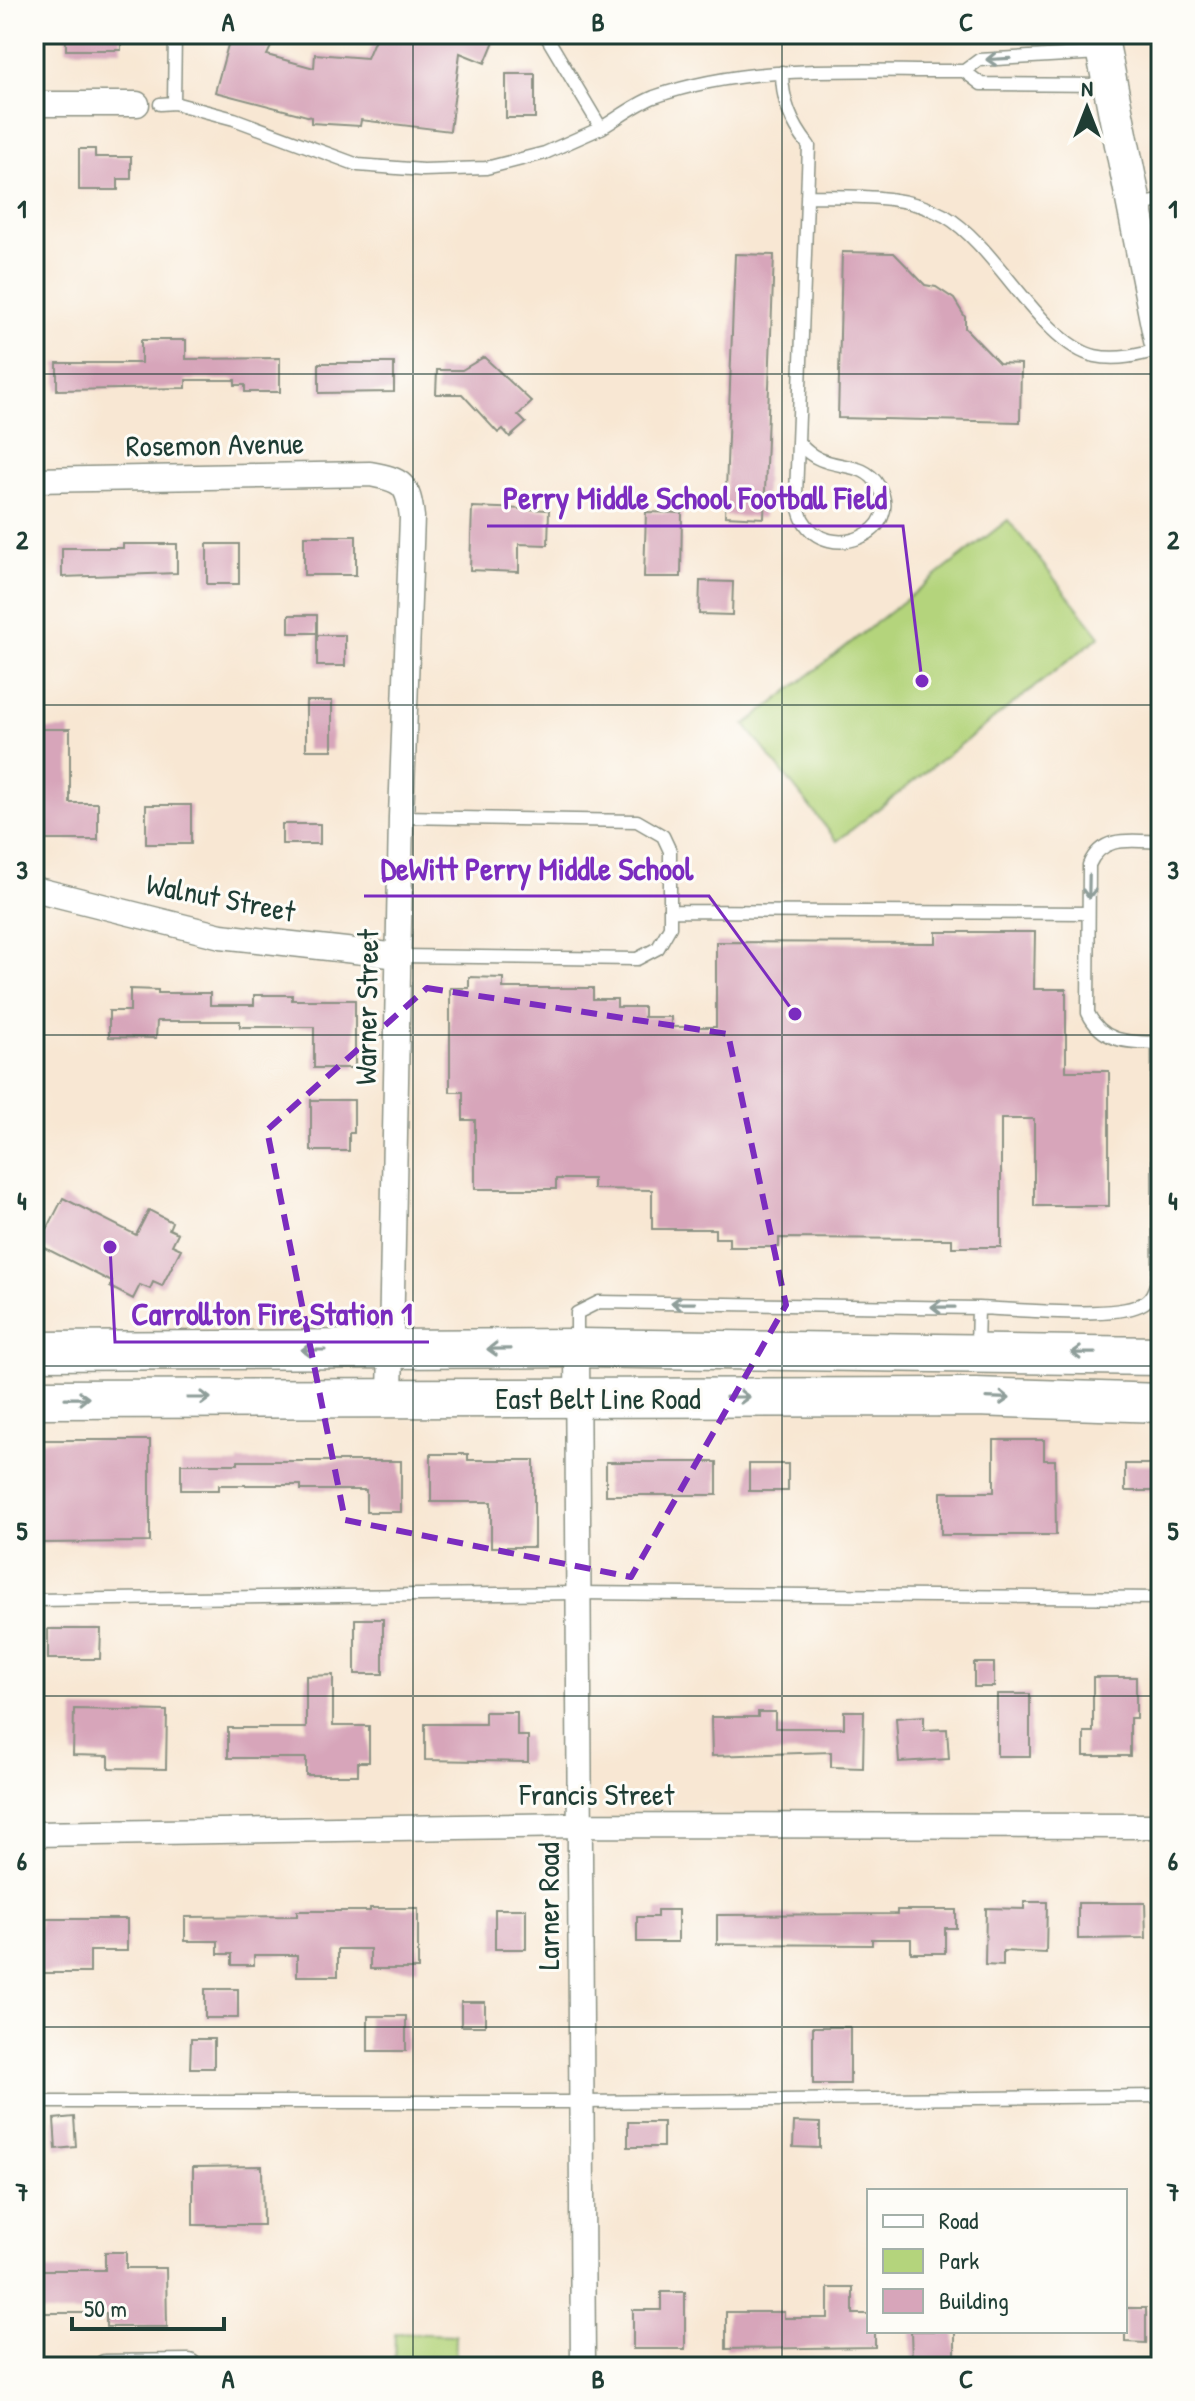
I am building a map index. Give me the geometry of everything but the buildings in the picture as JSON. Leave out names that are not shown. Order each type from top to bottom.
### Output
[{"type":"main road","name":"East Belt Line Road","points":[[34,1351],[577,1348],[977,1351],[1161,1356]]},
{"type":"main road","name":"East Belt Line Road","points":[[34,1399],[975,1397],[1161,1403]]},
{"type":"street","points":[[1104,57],[1147,204],[1161,340]]},
{"type":"street","points":[[34,104],[157,103]]},
{"type":"street","name":"Rosemon Avenue","points":[[34,480],[370,474],[396,478]]},
{"type":"street","name":"Warner Street","points":[[390,1398],[401,817],[412,517],[409,493],[396,478]]},
{"type":"street","name":"Walnut Street","points":[[34,889],[221,936],[399,956]]},
{"type":"street","name":"Larner Road","points":[[577,1348],[576,1593],[583,2367]]},
{"type":"street","name":"Francis Street","points":[[34,1834],[579,1825],[1161,1826]]},
{"type":"street","points":[[105,2367],[189,2366]]},
{"type":"lane","points":[[175,34],[157,103],[234,119],[358,165],[423,170],[486,168],[545,153],[601,128],[650,99],[707,81],[782,72],[964,71],[979,60],[1104,57]]},
{"type":"lane","points":[[545,34],[601,128]]},
{"type":"lane","points":[[964,71],[981,84],[1104,57]]},
{"type":"lane","points":[[782,72],[782,96],[796,129],[809,146],[796,496],[803,521],[821,537],[843,543],[864,538],[877,526],[883,506],[880,486],[867,472],[825,464],[810,456],[800,444]]},
{"type":"lane","points":[[807,196],[886,198],[922,205],[947,217],[974,239],[1063,339],[1093,356],[1127,357],[1161,349]]},
{"type":"lane","points":[[399,956],[637,959],[658,948],[670,927],[670,851],[663,836],[637,821],[401,817]]},
{"type":"lane","points":[[577,1348],[577,1313],[599,1302],[1117,1311],[1141,1305],[1154,1294],[1159,1275],[1160,1043],[1119,1042],[1096,1030],[1088,1013],[1088,913],[1089,865],[1095,851],[1111,841],[1161,842]]},
{"type":"lane","points":[[670,911],[1088,913]]},
{"type":"lane","points":[[977,1351],[978,1308]]},
{"type":"lane","points":[[34,1600],[576,1593],[1161,1598]]},
{"type":"lane","points":[[34,2102],[581,2102],[1161,2096]]},
{"type":"highlighted area","points":[[427,988],[728,1034],[786,1305],[631,1577],[345,1520],[267,1130]]},
{"type":"green space","points":[[1008,520],[1100,636],[837,841],[745,725]]},
{"type":"green space","points":[[395,2333],[456,2335],[455,2367],[394,2367]]},
{"type":"place","name":"Perry Middle School Football Field","points":[[922,681]]},
{"type":"place","name":"DeWitt Perry Middle School","points":[[795,1014]]},
{"type":"place","name":"Carrollton Fire Station 1","points":[[110,1247]]}]
